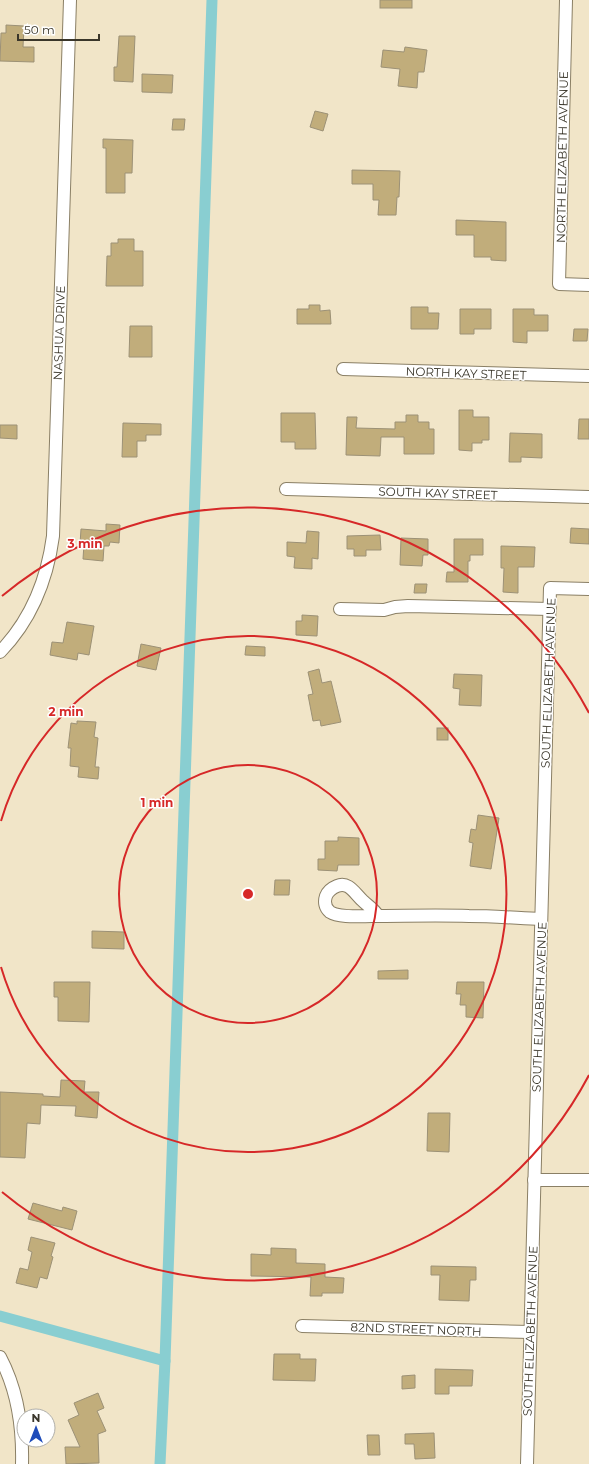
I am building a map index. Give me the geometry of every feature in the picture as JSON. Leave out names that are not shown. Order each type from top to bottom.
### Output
[{"type":"street","name":"NASHUA DRIVE","points":[[0,652],[11,641],[25,621],[37,599],[45,576],[53,536],[70,0]]},
{"type":"street","name":"NORTH ELIZABETH AVENUE","points":[[566,0],[559,284],[589,285]]},
{"type":"street","name":"NORTH KAY STREET","points":[[343,369],[589,376]]},
{"type":"street","name":"SOUTH KAY STREET","points":[[286,489],[589,497]]},
{"type":"street","name":"SOUTH ELIZABETH AVENUE","points":[[527,1464],[550,588],[589,589]]},
{"type":"street","points":[[340,609],[377,611],[408,606],[550,609]]},
{"type":"street","points":[[378,916],[469,916],[542,919]]},
{"type":"street","points":[[534,1180],[589,1180]]},
{"type":"street","name":"82ND STREET NORTH","points":[[302,1326],[530,1332]]},
{"type":"street","points":[[0,1357],[12,1384],[18,1405],[23,1446],[22,1464]]},
{"type":"building","points":[[380,0],[412,0],[412,8],[380,8]]},
{"type":"building","points":[[6,25],[24,26],[23,47],[34,47],[34,62],[0,61],[1,33],[6,33]]},
{"type":"building","points":[[119,36],[135,36],[133,82],[114,81],[114,67],[117,67]]},
{"type":"building","points":[[405,47],[427,50],[424,72],[418,72],[417,88],[398,86],[400,69],[381,67],[383,50],[404,52]]},
{"type":"building","points":[[142,74],[173,75],[172,93],[142,92]]},
{"type":"building","points":[[315,111],[328,114],[323,131],[310,127]]},
{"type":"building","points":[[173,119],[185,119],[184,130],[172,130]]},
{"type":"building","points":[[103,139],[133,140],[132,173],[125,173],[125,193],[106,193],[106,148],[103,148]]},
{"type":"building","points":[[352,170],[400,171],[399,197],[397,197],[396,215],[378,215],[379,200],[373,200],[373,184],[352,184]]},
{"type":"building","points":[[456,220],[506,222],[506,261],[491,260],[491,257],[474,257],[474,235],[456,235]]},
{"type":"building","points":[[118,239],[134,239],[134,251],[143,251],[143,286],[106,286],[107,256],[111,256],[111,243],[118,243]]},
{"type":"building","points":[[309,305],[320,305],[320,311],[330,310],[331,324],[297,324],[297,309],[309,309]]},
{"type":"building","points":[[411,307],[428,307],[428,313],[439,313],[438,329],[411,329]]},
{"type":"building","points":[[460,309],[491,309],[491,329],[474,329],[474,334],[460,334]]},
{"type":"building","points":[[513,309],[534,309],[534,315],[548,315],[548,331],[527,331],[527,343],[513,342]]},
{"type":"building","points":[[130,326],[152,326],[152,357],[129,357]]},
{"type":"building","points":[[574,329],[588,329],[587,341],[573,341]]},
{"type":"building","points":[[459,410],[473,410],[473,417],[489,417],[489,440],[482,440],[482,443],[472,443],[472,451],[459,450]]},
{"type":"building","points":[[281,413],[315,413],[316,449],[295,449],[295,442],[281,442]]},
{"type":"building","points":[[406,415],[418,415],[418,422],[429,422],[429,429],[434,429],[434,454],[404,454],[404,437],[381,437],[380,456],[346,455],[347,417],[357,417],[356,428],[395,429],[395,422],[406,422]]},
{"type":"building","points":[[579,419],[589,419],[589,439],[578,439]]},
{"type":"building","points":[[123,423],[161,424],[161,435],[146,435],[146,441],[137,441],[137,457],[122,457]]},
{"type":"building","points":[[0,425],[17,425],[17,439],[0,438]]},
{"type":"building","points":[[510,433],[542,434],[542,458],[521,457],[521,462],[509,462]]},
{"type":"building","points":[[106,524],[120,525],[119,543],[110,542],[109,546],[104,546],[103,561],[83,559],[84,544],[80,544],[81,529],[106,531]]},
{"type":"building","points":[[571,528],[589,529],[589,544],[570,543]]},
{"type":"building","points":[[307,531],[319,532],[318,559],[312,558],[312,569],[294,568],[295,557],[287,556],[287,542],[306,543]]},
{"type":"building","points":[[380,535],[381,550],[366,550],[366,556],[354,556],[354,549],[347,549],[347,536]]},
{"type":"building","points":[[401,538],[428,539],[428,555],[423,555],[422,566],[400,565]]},
{"type":"building","points":[[454,539],[483,539],[483,555],[470,555],[470,561],[468,561],[468,582],[446,582],[447,572],[454,572]]},
{"type":"building","points":[[501,546],[535,547],[534,567],[518,567],[518,593],[503,592],[504,568],[501,568]]},
{"type":"building","points":[[415,584],[427,584],[426,593],[414,593]]},
{"type":"building","points":[[302,615],[318,616],[317,636],[296,635],[296,621],[302,621]]},
{"type":"building","points":[[67,622],[94,626],[89,655],[78,653],[77,660],[50,655],[52,642],[63,643]]},
{"type":"building","points":[[141,644],[161,648],[156,670],[137,666]]},
{"type":"building","points":[[246,646],[265,647],[265,656],[245,655]]},
{"type":"building","points":[[319,669],[322,683],[331,681],[341,722],[321,726],[320,720],[313,721],[308,695],[313,694],[308,672]]},
{"type":"building","points":[[454,674],[482,675],[481,706],[459,705],[460,689],[453,688]]},
{"type":"building","points":[[77,721],[96,722],[94,737],[98,738],[95,767],[99,767],[98,779],[78,777],[79,767],[70,766],[71,748],[68,748],[71,723],[77,724]]},
{"type":"building","points":[[437,728],[448,728],[448,740],[437,740]]},
{"type":"building","points":[[478,815],[499,818],[491,869],[470,866],[473,843],[469,842],[471,829],[476,830]]},
{"type":"building","points":[[338,837],[359,838],[359,865],[338,865],[337,871],[318,870],[318,859],[325,859],[325,841],[338,841]]},
{"type":"building","points":[[275,880],[290,880],[289,895],[274,895]]},
{"type":"building","points":[[92,931],[124,932],[124,949],[92,948]]},
{"type":"building","points":[[408,970],[408,979],[378,979],[378,971]]},
{"type":"building","points":[[54,982],[90,982],[89,1022],[58,1021],[58,997],[54,997]]},
{"type":"building","points":[[457,982],[484,982],[483,1018],[466,1017],[466,1005],[460,1005],[461,994],[456,994]]},
{"type":"building","points":[[61,1080],[85,1081],[84,1092],[99,1092],[97,1118],[75,1116],[76,1106],[41,1105],[40,1124],[27,1123],[25,1158],[0,1157],[0,1092],[43,1094],[43,1096],[60,1097]]},
{"type":"building","points":[[428,1113],[450,1113],[449,1152],[427,1151]]},
{"type":"building","points":[[33,1203],[62,1211],[63,1207],[77,1211],[72,1230],[28,1219]]},
{"type":"building","points":[[31,1237],[55,1243],[47,1279],[40,1277],[37,1288],[16,1283],[20,1268],[28,1270],[32,1252],[28,1250]]},
{"type":"building","points":[[271,1248],[296,1249],[296,1263],[325,1264],[325,1277],[344,1278],[343,1293],[322,1293],[322,1296],[310,1296],[311,1277],[251,1276],[251,1254],[271,1255]]},
{"type":"building","points":[[431,1266],[476,1267],[476,1280],[470,1280],[469,1301],[439,1300],[440,1275],[431,1275]]},
{"type":"building","points":[[274,1354],[300,1354],[300,1359],[316,1359],[315,1381],[273,1380]]},
{"type":"building","points":[[435,1369],[473,1370],[472,1386],[449,1386],[449,1394],[435,1394]]},
{"type":"building","points":[[415,1375],[415,1388],[402,1389],[402,1376]]},
{"type":"building","points":[[98,1393],[104,1408],[97,1411],[106,1431],[98,1434],[99,1463],[66,1464],[65,1447],[80,1447],[68,1420],[79,1415],[74,1403]]},
{"type":"building","points":[[434,1433],[435,1458],[415,1459],[414,1444],[405,1444],[405,1434]]},
{"type":"building","points":[[367,1435],[379,1435],[380,1455],[368,1455]]},
{"type":"waterway","points":[[160,1464],[165,1361],[212,0]]},
{"type":"waterway","points":[[0,1316],[165,1361]]}]
